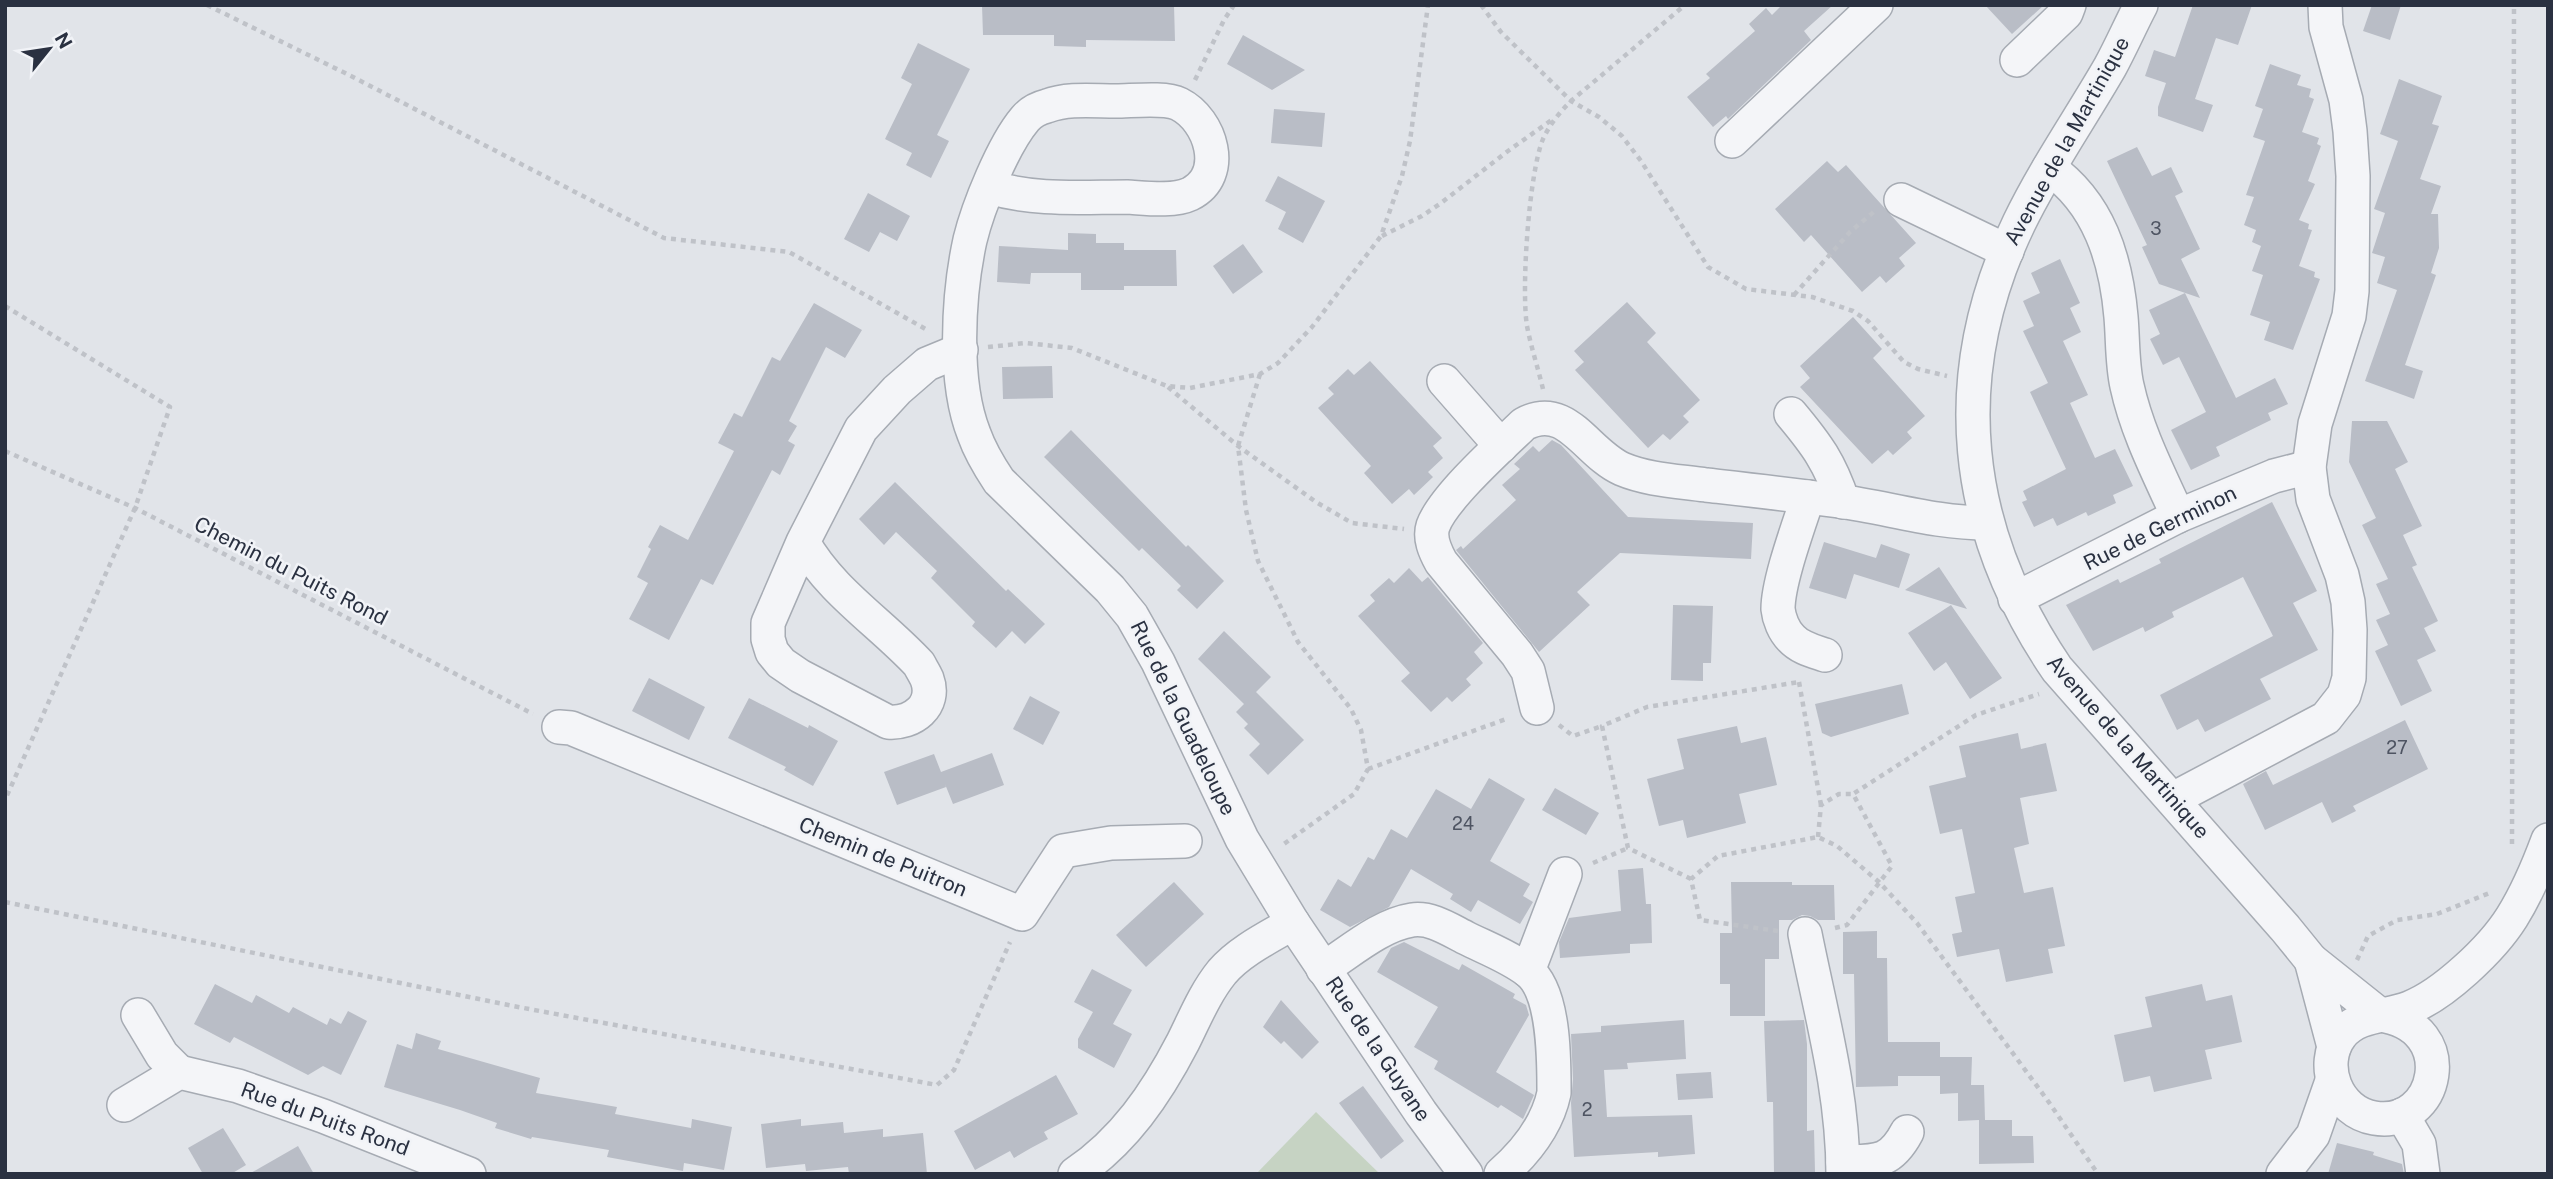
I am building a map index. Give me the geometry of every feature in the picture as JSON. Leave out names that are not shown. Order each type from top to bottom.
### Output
[{"type":"street","points":[[1732,141],[1876,5]]},
{"type":"street","points":[[2017,60],[2066,13],[2069,5]]},
{"type":"street","name":"Avenue de la Martinique","points":[[2141,5],[2111,65],[2020,222],[1989,299],[1979,343],[1975,382],[1977,478],[1987,523],[2015,599],[2036,638],[2069,684],[2173,799],[2311,960],[2380,1016]]},
{"type":"street","points":[[2173,799],[2326,718],[2344,695],[2349,666],[2348,602],[2342,575],[2313,499],[2309,467],[2315,424],[2349,316],[2352,291],[2353,176],[2350,131],[2346,100],[2326,27],[2325,5]]},
{"type":"street","name":"Rue de la Guadeloupe","points":[[1179,104],[1160,101],[1066,102],[1048,105],[1027,117],[1014,134],[975,221],[967,253],[960,308],[965,401],[973,433],[999,481],[1110,589],[1132,616],[1158,662],[1237,828],[1293,923]]},
{"type":"street","points":[[990,187],[1031,196],[1186,196],[1207,181],[1214,164],[1200,123],[1179,104]]},
{"type":"street","points":[[2049,168],[2067,180],[2090,209],[2110,251],[2116,274],[2127,386],[2150,455],[2178,516]]},
{"type":"street","points":[[1901,200],[2007,251]]},
{"type":"street","points":[[803,542],[812,558],[827,575],[919,664],[928,680],[929,691],[925,706],[914,719],[900,723],[888,722],[800,676],[772,652],[768,639],[768,623],[803,542],[860,429],[897,390],[927,364],[961,350]]},
{"type":"street","points":[[1444,381],[1501,446]]},
{"type":"street","points":[[1791,414],[1819,447],[1836,480],[1843,502]]},
{"type":"street","points":[[1536,708],[1528,671],[1441,562],[1434,549],[1432,537],[1433,527],[1440,513],[1501,446],[1524,424],[1536,418],[1549,417],[1562,421],[1613,464],[1653,478],[1843,502],[1936,521],[1987,523]]},
{"type":"street","name":"Rue de Germinon","points":[[2015,599],[2178,516],[2264,479],[2309,467]]},
{"type":"street","points":[[1808,497],[1778,607],[1780,621],[1792,639],[1800,646],[1825,655]]},
{"type":"street","name":"Chemin de Puitron","points":[[559,727],[571,728],[1022,915]]},
{"type":"street","points":[[2283,1174],[2313,1135],[2332,1081],[2330,1064],[2341,1034],[2352,1024],[2365,1018],[2406,1010],[2447,986],[2510,920],[2529,888],[2548,840]]},
{"type":"street","points":[[1022,915],[1063,850],[1111,842],[1185,841]]},
{"type":"street","points":[[1528,971],[1565,874]]},
{"type":"street","points":[[1323,969],[1376,935],[1398,923],[1414,919],[1434,922],[1528,971],[1535,978],[1546,1004],[1554,1093],[1551,1107],[1534,1138],[1501,1174]]},
{"type":"street","points":[[1075,1174],[1113,1144],[1143,1108],[1167,1072],[1211,987],[1224,970],[1240,956],[1293,923]]},
{"type":"street","name":"Rue de la Guyane","points":[[1293,923],[1421,1113],[1466,1174]]},
{"type":"street","points":[[1805,934],[1833,1062],[1841,1119],[1843,1168],[1891,1155],[1907,1132]]},
{"type":"street","name":"Avenue de la Martinique","points":[[2311,960],[2334,1047]]},
{"type":"street","points":[[124,1105],[178,1072],[162,1055],[138,1015]]},
{"type":"street","points":[[2332,1081],[2349,1107],[2374,1118],[2402,1115],[2417,1105],[2427,1091],[2433,1074],[2432,1056],[2425,1040],[2413,1026],[2398,1018],[2380,1016]]},
{"type":"street","name":"Rue du Puits Rond","points":[[178,1072],[238,1086],[323,1116],[469,1174]]},
{"type":"street","points":[[2402,1115],[2419,1144],[2423,1174]]},
{"type":"path","points":[[207,5],[351,76],[664,238],[789,253],[961,350],[1026,343],[1072,348],[1167,386],[1190,388],[1260,374],[1278,363],[1312,327],[1381,236],[1402,176],[1410,141],[1428,5]]},
{"type":"path","points":[[1179,104],[1192,86],[1234,5]]},
{"type":"path","points":[[1481,5],[1501,32],[1572,101],[1599,117],[1622,136],[1648,170],[1708,267],[1746,289],[1812,297],[1853,311],[1868,321],[1904,362],[1918,369],[1975,382]]},
{"type":"path","points":[[1381,236],[1440,204],[1555,118],[1685,5]]},
{"type":"path","points":[[2512,856],[2514,5]]},
{"type":"path","points":[[1549,417],[1527,326],[1525,296],[1533,183],[1543,140],[1555,118]]},
{"type":"path","points":[[1794,295],[1850,232],[1885,204],[1901,200]]},
{"type":"path","points":[[5,306],[170,407],[135,509],[5,800]]},
{"type":"path","points":[[1260,374],[1238,446],[1246,510],[1258,561],[1298,642],[1351,709],[1361,730],[1368,769]]},
{"type":"path","points":[[1167,386],[1238,446],[1294,487],[1352,523],[1397,527],[1432,537]]},
{"type":"path","name":"Chemin du Puits Rond","points":[[5,451],[135,509],[559,727]]},
{"type":"path","points":[[1792,639],[1821,805],[1818,836]]},
{"type":"path","points":[[1257,863],[1353,794],[1368,769],[1536,708],[1573,736],[1647,707],[1799,682]]},
{"type":"path","points":[[1821,805],[1839,794],[1853,794],[1976,715],[2069,684]]},
{"type":"path","points":[[1602,726],[1628,848]]},
{"type":"path","points":[[1691,879],[1700,920],[1805,934],[1847,925],[1892,866],[1853,794]]},
{"type":"path","points":[[1691,879],[1718,856],[1818,836],[1837,846],[1880,881],[1917,923],[2048,1101],[2098,1174]]},
{"type":"path","points":[[1565,874],[1628,848],[1691,879]]},
{"type":"path","points":[[2344,986],[2368,936],[2397,920],[2437,914],[2500,889]]},
{"type":"path","points":[[5,902],[513,1006],[937,1085],[954,1070],[1022,915]]},
{"type":"green space","points":[[1316,1112],[1380,1174],[1256,1174]]},
{"type":"building","points":[[982,5],[1174,5],[1175,41],[1086,40],[1086,47],[1054,46],[1054,35],[983,35]]},
{"type":"building","points":[[1782,5],[1833,5],[1804,31],[1811,40],[1728,119],[1726,116],[1713,127],[1687,97],[1710,78],[1706,74],[1755,31],[1749,24],[1766,8],[1772,15]]},
{"type":"building","points":[[1985,5],[2044,5],[2012,34]]},
{"type":"building","points":[[2193,5],[2252,5],[2238,45],[2216,38],[2195,99],[2213,105],[2203,132],[2158,116],[2158,107],[2166,83],[2145,76],[2154,50],[2175,57]]},
{"type":"building","points":[[2372,5],[2401,5],[2390,40],[2363,31]]},
{"type":"building","points":[[1243,35],[1305,70],[1272,90],[1227,64]]},
{"type":"building","points":[[918,43],[970,69],[937,135],[949,141],[931,178],[906,165],[912,153],[885,139],[912,84],[901,78]]},
{"type":"building","points":[[2270,64],[2301,75],[2297,85],[2311,89],[2309,97],[2314,99],[2302,132],[2319,138],[2317,144],[2321,146],[2308,181],[2315,184],[2299,220],[2309,224],[2308,229],[2312,230],[2299,266],[2315,272],[2314,277],[2320,279],[2293,350],[2264,340],[2270,322],[2250,315],[2263,275],[2252,271],[2261,246],[2252,242],[2256,230],[2244,225],[2254,197],[2246,195],[2265,141],[2253,137],[2263,109],[2255,106]]},
{"type":"building","points":[[2399,79],[2442,96],[2432,124],[2439,126],[2420,179],[2441,186],[2431,214],[2438,214],[2439,248],[2431,273],[2436,275],[2405,365],[2423,371],[2414,399],[2365,381],[2397,290],[2377,283],[2385,257],[2372,253],[2385,213],[2374,209],[2398,141],[2380,134]]},
{"type":"building","points":[[1274,109],[1325,113],[1322,147],[1271,143]]},
{"type":"building","points":[[2137,147],[2152,176],[2171,167],[2183,192],[2175,196],[2200,249],[2181,259],[2200,298],[2159,284],[2142,247],[2147,245],[2107,161]]},
{"type":"building","points":[[1827,161],[1838,172],[1846,165],[1916,243],[1899,258],[1905,266],[1886,283],[1880,276],[1862,292],[1811,235],[1804,242],[1775,209]]},
{"type":"building","points":[[1278,176],[1325,201],[1303,243],[1278,229],[1286,212],[1265,201]]},
{"type":"building","points":[[868,193],[910,216],[897,241],[880,232],[869,252],[844,239]]},
{"type":"building","points":[[1068,233],[1096,234],[1096,243],[1124,243],[1124,250],[1176,250],[1177,286],[1124,286],[1124,290],[1081,290],[1081,273],[1031,273],[1030,284],[997,282],[999,246],[1068,250]]},
{"type":"building","points":[[1243,244],[1263,272],[1233,294],[1213,266]]},
{"type":"building","points":[[2060,259],[2080,303],[2070,308],[2081,332],[2063,341],[2088,395],[2070,403],[2095,458],[2115,449],[2133,486],[2113,495],[2116,503],[2088,516],[2086,512],[2057,526],[2053,518],[2034,527],[2022,502],[2027,500],[2023,491],[2066,469],[2030,392],[2048,383],[2023,331],[2034,326],[2023,301],[2040,293],[2031,273]]},
{"type":"building","points":[[2185,293],[2236,398],[2275,378],[2288,404],[2268,413],[2271,420],[2216,447],[2220,456],[2191,470],[2171,430],[2206,412],[2179,357],[2163,365],[2150,339],[2160,334],[2149,310]]},
{"type":"building","points":[[1627,302],[1656,333],[1647,342],[1700,400],[1683,416],[1689,422],[1670,440],[1663,434],[1648,448],[1575,370],[1584,362],[1574,351]]},
{"type":"building","points":[[814,303],[862,330],[845,358],[826,347],[789,421],[797,426],[788,441],[795,445],[780,475],[772,470],[713,585],[701,579],[669,640],[629,619],[648,583],[637,577],[651,549],[648,547],[660,525],[688,540],[734,451],[718,443],[734,413],[742,417],[772,357],[780,361]]},
{"type":"building","points":[[1853,317],[1882,349],[1873,358],[1925,416],[1907,432],[1912,438],[1893,455],[1888,450],[1872,464],[1800,387],[1810,378],[1800,366]]},
{"type":"building","points":[[1370,361],[1442,438],[1433,446],[1443,458],[1428,472],[1433,477],[1414,495],[1409,489],[1392,504],[1364,473],[1371,466],[1318,408],[1334,394],[1328,388],[1348,369],[1354,375]]},
{"type":"building","points":[[1052,366],[1053,398],[1003,399],[1002,367]]},
{"type":"building","points":[[2352,421],[2387,421],[2408,462],[2395,469],[2422,526],[2403,535],[2417,565],[2412,567],[2438,621],[2424,628],[2436,651],[2417,660],[2432,691],[2401,706],[2375,651],[2388,645],[2376,620],[2390,614],[2376,584],[2388,579],[2362,525],[2376,518],[2349,462]]},
{"type":"building","points":[[1071,430],[1186,547],[1188,545],[1224,581],[1197,609],[1177,590],[1181,586],[1142,548],[1139,551],[1044,457]]},
{"type":"building","points":[[1552,440],[1561,445],[1628,517],[1753,523],[1751,559],[1620,553],[1577,592],[1590,605],[1539,652],[1456,550],[1461,546],[1463,549],[1516,500],[1502,485],[1520,469],[1514,464],[1533,446],[1539,452]]},
{"type":"building","points":[[895,482],[1006,591],[1008,589],[1045,624],[1025,644],[1012,631],[996,648],[972,626],[975,622],[931,578],[937,571],[896,532],[884,545],[859,519]]},
{"type":"building","points":[[2272,502],[2317,591],[2293,603],[2318,650],[2260,679],[2271,699],[2205,732],[2198,719],[2177,730],[2160,695],[2273,636],[2243,577],[2172,612],[2174,617],[2145,632],[2143,627],[2093,651],[2066,605],[2118,579],[2120,583],[2161,563],[2159,559]]},
{"type":"building","points":[[1824,542],[1876,558],[1881,544],[1910,554],[1899,588],[1854,574],[1846,599],[1809,588]]},
{"type":"building","points":[[1939,567],[1967,609],[1905,590]]},
{"type":"building","points":[[1409,568],[1422,582],[1428,577],[1483,643],[1474,652],[1483,663],[1466,679],[1471,685],[1452,702],[1447,697],[1431,712],[1401,681],[1410,673],[1358,616],[1375,601],[1370,595],[1389,578],[1394,583]]},
{"type":"building","points":[[1673,605],[1713,606],[1711,663],[1703,663],[1703,681],[1671,680]]},
{"type":"building","points":[[1951,605],[2002,678],[1970,699],[1946,662],[1934,671],[1908,633]]},
{"type":"building","points":[[1224,631],[1271,677],[1256,692],[1304,740],[1268,775],[1249,755],[1260,744],[1244,728],[1248,724],[1236,712],[1244,704],[1198,659]]},
{"type":"building","points":[[649,678],[705,707],[689,740],[632,711]]},
{"type":"building","points":[[1902,684],[1909,714],[1831,737],[1822,733],[1815,704]]},
{"type":"building","points":[[1030,696],[1060,712],[1043,745],[1013,729]]},
{"type":"building","points":[[749,698],[838,741],[813,786],[784,770],[786,767],[728,738]]},
{"type":"building","points":[[2405,720],[2428,769],[2353,806],[2356,811],[2332,823],[2322,802],[2265,830],[2243,784],[2266,771],[2273,785]]},
{"type":"building","points":[[1737,726],[1741,743],[1766,737],[1777,785],[1739,794],[1746,823],[1687,838],[1683,820],[1659,826],[1647,779],[1684,769],[1677,739]]},
{"type":"building","points":[[2018,733],[2021,749],[2046,743],[2057,791],[2020,798],[2029,844],[2014,848],[2024,893],[2053,887],[2065,946],[2048,949],[2053,973],[2006,982],[1999,949],[1957,957],[1952,934],[1962,932],[1955,897],[1975,893],[1962,829],[1940,834],[1929,786],[1966,777],[1959,746]]},
{"type":"building","points":[[992,753],[1004,785],[953,804],[945,784],[946,787],[897,805],[884,772],[934,754],[941,772]]},
{"type":"building","points":[[1489,778],[1525,799],[1490,861],[1530,884],[1523,896],[1533,902],[1520,924],[1478,900],[1471,912],[1450,899],[1453,894],[1411,869],[1389,907],[1350,927],[1320,910],[1338,879],[1351,887],[1368,857],[1374,860],[1391,829],[1407,838],[1436,789],[1471,809]]},
{"type":"building","points":[[1555,788],[1599,813],[1586,835],[1542,810]]},
{"type":"building","points":[[1643,868],[1646,904],[1651,904],[1652,943],[1630,944],[1630,953],[1560,958],[1559,942],[1569,918],[1621,911],[1618,870]]},
{"type":"building","points":[[1174,882],[1204,914],[1146,967],[1116,935]]},
{"type":"building","points":[[1731,882],[1834,885],[1835,920],[1818,920],[1802,915],[1792,920],[1779,920],[1779,959],[1765,959],[1765,1016],[1730,1016],[1730,984],[1720,984],[1720,933],[1732,933]]},
{"type":"building","points":[[1877,931],[1877,958],[1887,958],[1888,1042],[1940,1042],[1940,1057],[1972,1057],[1971,1085],[1984,1085],[1985,1120],[2012,1120],[2012,1136],[2033,1136],[2034,1163],[1979,1164],[1979,1120],[1958,1121],[1958,1093],[1940,1094],[1940,1076],[1898,1076],[1898,1086],[1856,1087],[1854,974],[1843,974],[1843,932]]},
{"type":"building","points":[[1404,942],[1459,970],[1462,964],[1515,994],[1513,998],[1526,1005],[1529,1015],[1496,1072],[1534,1095],[1523,1119],[1501,1105],[1498,1108],[1434,1069],[1438,1061],[1414,1047],[1438,1007],[1377,972],[1391,948]]},
{"type":"building","points":[[1092,969],[1132,990],[1113,1024],[1132,1034],[1114,1068],[1078,1048],[1078,1039],[1093,1012],[1074,1002]]},
{"type":"building","points":[[215,984],[252,1003],[256,995],[289,1013],[293,1007],[327,1025],[330,1018],[341,1024],[348,1011],[367,1021],[341,1075],[323,1066],[308,1075],[234,1037],[230,1043],[194,1024]]},
{"type":"building","points":[[2202,984],[2206,1001],[2232,995],[2242,1042],[2205,1050],[2212,1079],[2154,1092],[2150,1076],[2124,1082],[2114,1035],[2152,1027],[2145,997]]},
{"type":"building","points":[[1281,1000],[1319,1042],[1302,1059],[1284,1041],[1281,1044],[1263,1027]]},
{"type":"building","points":[[1684,1020],[1686,1059],[1627,1063],[1628,1069],[1604,1070],[1607,1117],[1692,1115],[1695,1154],[1658,1157],[1658,1152],[1574,1157],[1571,1034],[1601,1032],[1601,1026]]},
{"type":"building","points":[[1804,1020],[1807,1044],[1807,1131],[1814,1130],[1815,1172],[1774,1174],[1773,1102],[1767,1102],[1764,1021]]},
{"type":"building","points":[[416,1033],[441,1041],[438,1049],[540,1078],[536,1093],[617,1107],[615,1114],[691,1128],[692,1119],[732,1127],[724,1170],[684,1163],[683,1171],[607,1157],[609,1150],[532,1137],[531,1139],[495,1128],[497,1123],[384,1087],[397,1044],[412,1049]]},
{"type":"building","points":[[1711,1072],[1713,1098],[1678,1100],[1676,1074]]},
{"type":"building","points":[[1056,1075],[1078,1114],[1044,1132],[1048,1139],[1014,1158],[1010,1151],[975,1170],[954,1131]]},
{"type":"building","points":[[1363,1086],[1404,1141],[1381,1159],[1339,1103]]},
{"type":"building","points":[[801,1119],[801,1126],[843,1122],[844,1133],[883,1129],[883,1137],[923,1133],[927,1174],[849,1174],[848,1167],[806,1171],[805,1164],[766,1168],[761,1124]]},
{"type":"building","points":[[223,1128],[246,1165],[231,1174],[203,1174],[188,1148]]},
{"type":"building","points":[[2337,1143],[2374,1152],[2373,1155],[2402,1164],[2404,1174],[2328,1174]]},
{"type":"building","points":[[298,1146],[314,1174],[249,1174]]}]
